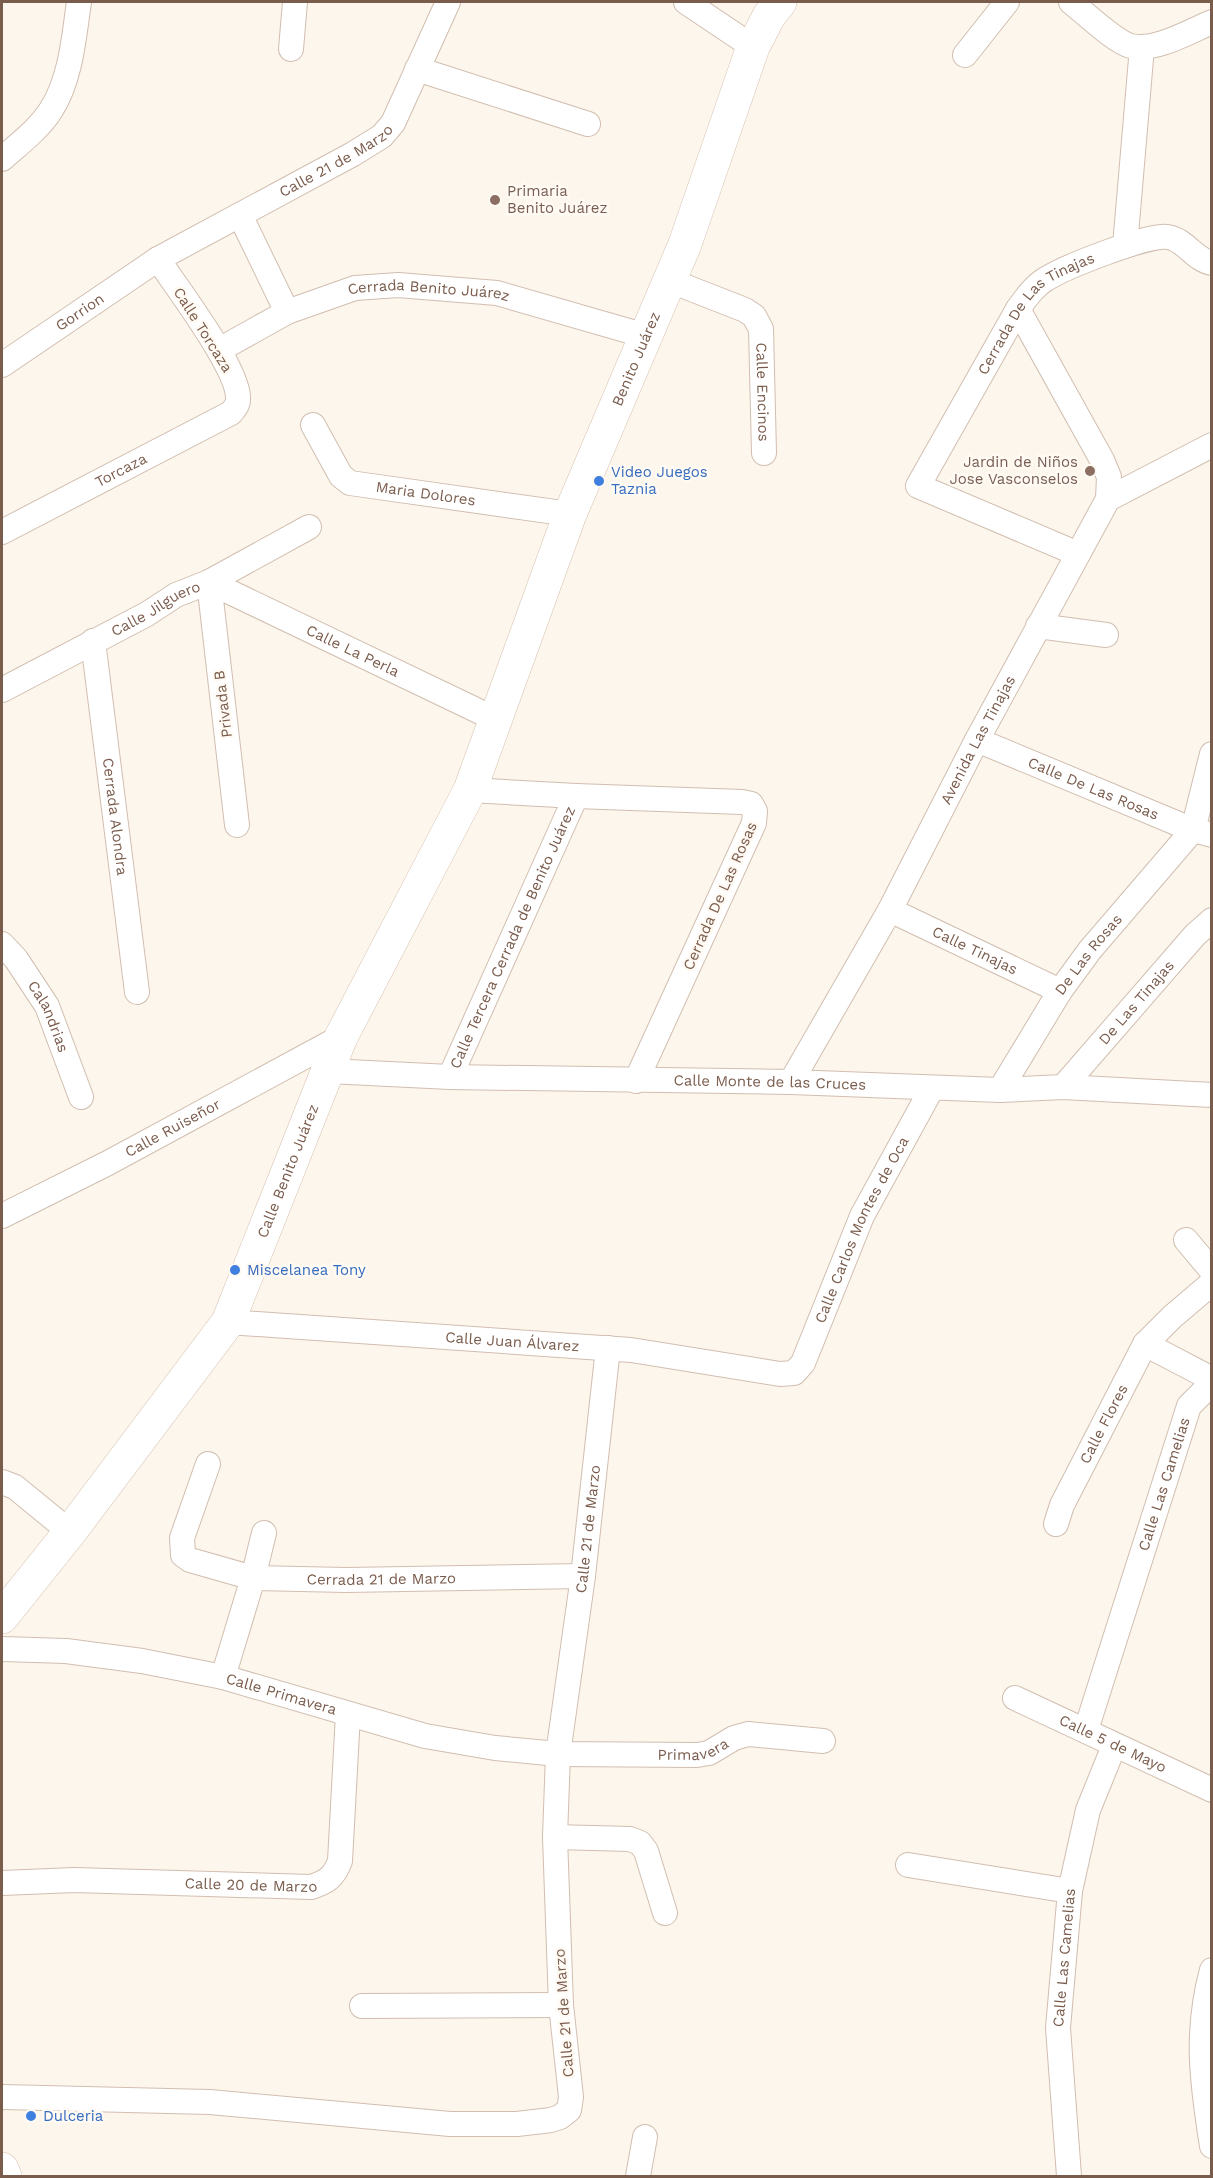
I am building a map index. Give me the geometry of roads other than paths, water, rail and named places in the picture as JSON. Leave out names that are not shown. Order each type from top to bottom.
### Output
[{"type":"street","points":[[2,159],[25,139],[51,110],[64,80],[75,33],[79,2]]},
{"type":"street","points":[[291,49],[296,2]]},
{"type":"street","name":"Calle 21 de Marzo","points":[[158,259],[353,154],[382,135],[393,123],[448,2]]},
{"type":"street","points":[[686,2],[753,47]]},
{"type":"street","name":"Benito Juárez","points":[[497,720],[570,514],[685,244],[753,47],[769,16],[780,2]]},
{"type":"street","points":[[965,55],[1007,2]]},
{"type":"street","points":[[1071,2],[1116,38],[1130,46],[1142,47],[1159,44],[1212,22]]},
{"type":"street","points":[[1125,246],[1142,47]]},
{"type":"street","points":[[417,69],[588,124]]},
{"type":"street","points":[[240,215],[287,312]]},
{"type":"street","name":"Cerrada De Las Tinajas","points":[[1078,554],[918,486],[1018,309],[1032,290],[1045,279],[1142,240],[1168,237],[1184,244],[1197,257],[1212,263]]},
{"type":"street","name":"Calle Torcaza","points":[[158,259],[219,350],[234,380],[239,397],[237,406]]},
{"type":"street","name":"Gorrion","points":[[2,365],[158,259]]},
{"type":"street","name":"Calle Encinos","points":[[670,280],[745,310],[754,316],[761,329],[764,453]]},
{"type":"street","name":"Cerrada Benito Juárez","points":[[219,350],[287,312],[355,288],[398,285],[497,293],[646,336]]},
{"type":"street","points":[[1018,309],[1102,460],[1109,477],[1108,499]]},
{"type":"street","name":"Torcaza","points":[[2,532],[231,413],[237,406]]},
{"type":"street","name":"Maria Dolores","points":[[313,426],[341,476],[350,483],[570,514]]},
{"type":"street","points":[[1108,499],[1212,445]]},
{"type":"street","name":"Avenida Las Tinajas","points":[[791,1082],[890,910],[976,740],[1108,499]]},
{"type":"street","name":"Calle Jilguero","points":[[2,690],[147,614],[176,595],[209,582],[309,526]]},
{"type":"street","name":"Calle La Perla","points":[[209,582],[497,720]]},
{"type":"street","name":"Privada B","points":[[209,582],[237,825]]},
{"type":"street","points":[[1038,626],[1106,635]]},
{"type":"street","name":"Cerrada Alondra","points":[[93,641],[137,992]]},
{"type":"street","name":"Calle Benito Juárez","points":[[2,1617],[228,1322],[341,1037],[470,790],[497,720]]},
{"type":"street","name":"Calle De Las Rosas","points":[[976,740],[1202,833]]},
{"type":"street","points":[[1202,833],[1212,754]]},
{"type":"street","name":"Cerrada De Las Rosas","points":[[470,790],[742,802],[751,804],[755,811],[754,823],[636,1081]]},
{"type":"street","name":"Calle Tercera Cerrada de Benito Juárez","points":[[450,1077],[576,796]]},
{"type":"street","name":"De Las Rosas","points":[[1000,1090],[1060,992],[1090,950],[1202,833]]},
{"type":"street","name":"Calle Tinajas","points":[[890,910],[1060,992]]},
{"type":"street","name":"De Las Tinajas","points":[[1063,1087],[1195,935],[1212,920]]},
{"type":"street","name":"Calandrias","points":[[2,944],[16,959],[47,1006],[81,1096]]},
{"type":"street","name":"Calle Ruiseñor","points":[[10,1213],[108,1163],[341,1037]]},
{"type":"street","name":"Calle Monte de las Cruces","points":[[328,1071],[450,1077],[791,1082],[1000,1090],[1063,1087],[1212,1095]]},
{"type":"street","name":"Calle Carlos Montes de Oca","points":[[794,1373],[803,1363],[862,1216],[932,1088]]},
{"type":"street","points":[[2,1237],[10,1213]]},
{"type":"street","points":[[1186,1240],[1212,1271]]},
{"type":"street","points":[[1212,1283],[1145,1344],[1212,1379]]},
{"type":"street","name":"Calle Juan Álvarez","points":[[228,1322],[631,1350],[780,1374],[794,1373]]},
{"type":"street","name":"Calle Flores","points":[[1059,1515],[1145,1344]]},
{"type":"street","name":"Calle 21 de Marzo","points":[[2,2097],[210,2102],[450,2124],[516,2124],[551,2120],[566,2114],[571,2097],[561,2005],[555,1837],[558,1754],[583,1576],[608,1348]]},
{"type":"street","name":"Calle Las Camelias","points":[[1086,1730],[1189,1406],[1212,1383]]},
{"type":"street","name":"Cerrada 21 de Marzo","points":[[208,1464],[182,1538],[183,1555],[190,1560],[253,1578],[346,1580],[583,1576]]},
{"type":"street","points":[[2,1482],[15,1486],[69,1532]]},
{"type":"street","points":[[223,1677],[264,1533]]},
{"type":"street","name":"Calle Primavera","points":[[2,1649],[66,1650],[142,1661],[223,1677],[425,1736],[495,1748],[558,1754]]},
{"type":"street","name":"Calle 5 de Mayo","points":[[1016,1698],[1086,1730],[1114,1746],[1212,1790]]},
{"type":"street","name":"Calle 20 de Marzo","points":[[2,1883],[74,1880],[311,1887],[321,1884],[336,1872],[340,1861],[348,1714]]},
{"type":"street","name":"Primavera","points":[[558,1754],[709,1754],[735,1738],[748,1734],[823,1742]]},
{"type":"street","name":"Calle Las Camelias","points":[[1069,2176],[1058,2028],[1070,1891],[1088,1810],[1114,1746]]},
{"type":"street","points":[[555,1837],[630,1839],[640,1843],[646,1851],[665,1913]]},
{"type":"street","points":[[908,1865],[1070,1891]]},
{"type":"street","points":[[1212,1971],[1202,2016],[1201,2047],[1202,2085],[1212,2146]]},
{"type":"street","points":[[362,2006],[561,2005]]},
{"type":"street","points":[[638,2176],[645,2138]]},
{"type":"street","points":[[2,2169],[4,2176]]},
{"type":"place","name":"Primaria Benito Juárez","points":[[495,200]]},
{"type":"place","name":"Jardin de Niños Jose Vasconselos","points":[[1090,471]]},
{"type":"place","name":"Video Juegos Taznia","points":[[599,481]]},
{"type":"place","name":"Miscelanea Tony","points":[[235,1270]]},
{"type":"place","name":"Dulceria","points":[[31,2116]]}]
